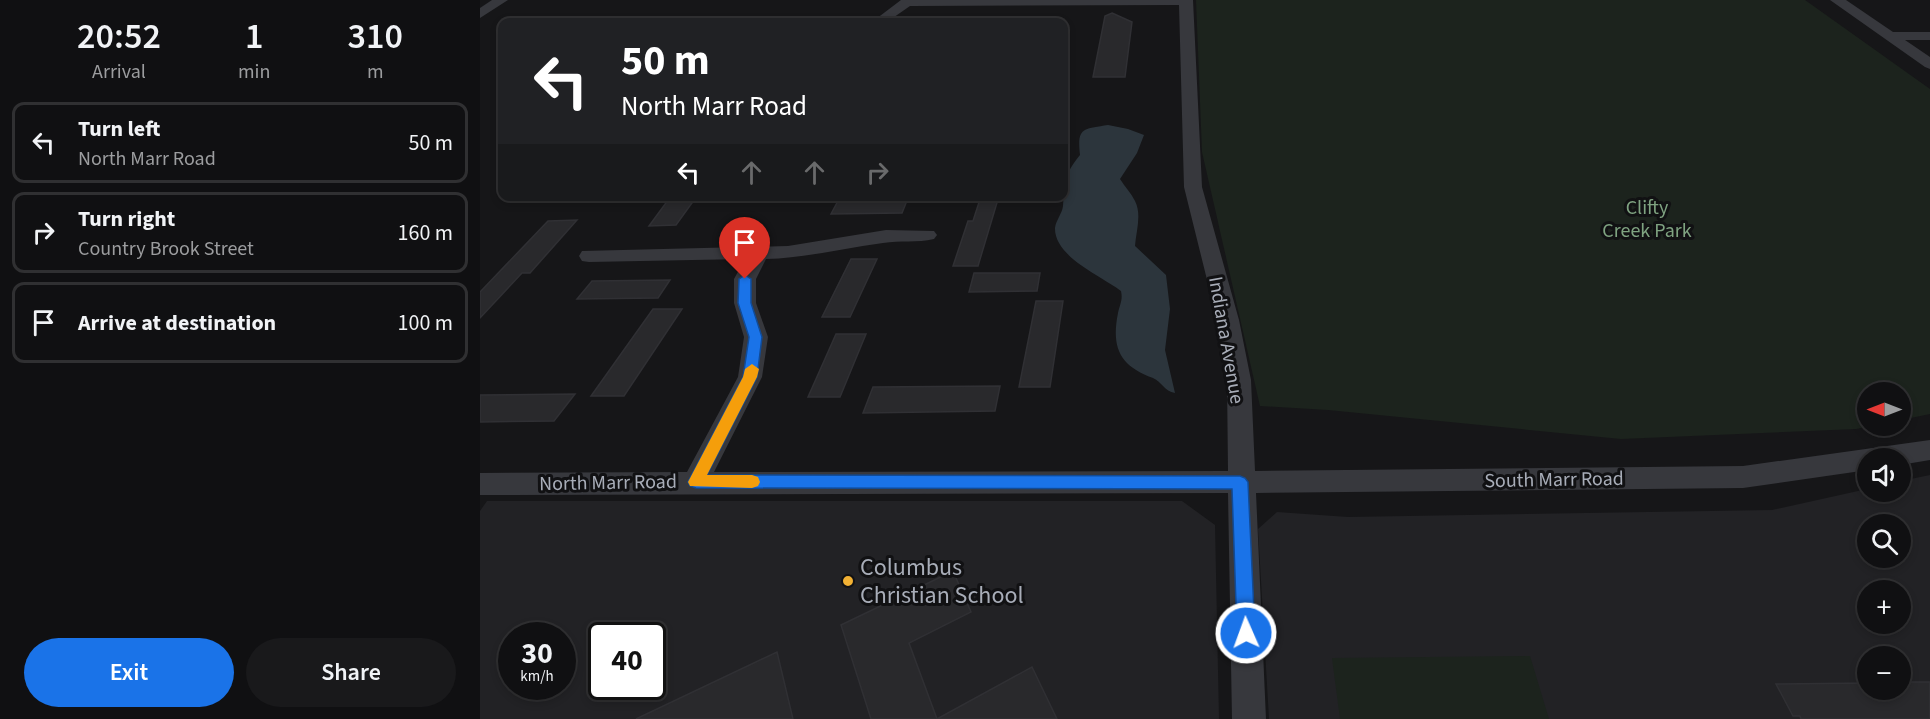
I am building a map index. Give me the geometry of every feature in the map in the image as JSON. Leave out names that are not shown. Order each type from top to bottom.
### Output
[{"type":"street","points":[[480,14],[501,0]]},
{"type":"street","points":[[1836,0],[1930,63]]},
{"type":"street","points":[[884,18],[907,1],[1186,1]]},
{"type":"street","name":"Indiana Avenue","points":[[1186,1],[1193,187],[1228,320],[1239,380],[1242,449],[1240,482],[1249,719]]},
{"type":"street","points":[[1890,36],[1930,36]]},
{"type":"street","points":[[589,256],[788,252],[886,236],[927,235]]},
{"type":"street","points":[[696,482],[750,377],[756,337],[745,303],[745,279],[759,253]]},
{"type":"street","name":"South Marr Road","points":[[1911,453],[1930,450]]},
{"type":"street","name":"South Marr Road","points":[[1240,482],[1743,477],[1857,461]]},
{"type":"street","name":"North Marr Road","points":[[480,484],[1240,482]]},
{"type":"shaded area","points":[[1108,125],[1144,135],[1137,153],[1120,179],[1137,206],[1135,246],[1166,275],[1170,309],[1165,350],[1175,393],[1133,368],[1126,361],[1117,346],[1116,336],[1121,291],[1071,257],[1062,248],[1057,238],[1055,228],[1063,201],[1068,201],[1068,174],[1080,155],[1079,139],[1083,131]]},
{"type":"shaded area","points":[[1930,475],[1930,719],[1269,719],[1258,529],[1277,512],[1348,517],[1772,510],[1857,491],[1857,502],[1911,502],[1911,479]]},
{"type":"shaded area","name":"Columbus Christian School","points":[[487,501],[1182,501],[1215,525],[1219,719],[480,719],[480,511]]},
{"type":"green space","name":"Clifty Creek Park","points":[[1196,0],[1805,0],[1930,89],[1930,414],[1911,418],[1911,382],[1857,382],[1856,429],[1621,439],[1328,410],[1260,406],[1202,152]]},
{"type":"green space","points":[[1530,656],[1549,719],[1340,719],[1332,658]]},
{"type":"building","points":[[1112,13],[1132,22],[1125,77],[1093,77],[1105,16]]},
{"type":"building","points":[[667,201],[693,201],[676,225],[649,226]]},
{"type":"building","points":[[838,201],[907,201],[902,213],[831,214]]},
{"type":"building","points":[[979,201],[998,201],[978,266],[953,266],[968,221],[973,221]]},
{"type":"building","points":[[577,220],[530,273],[522,273],[480,318],[480,292],[548,221]]},
{"type":"building","points":[[851,259],[877,259],[850,317],[822,317]]},
{"type":"building","points":[[974,273],[1040,273],[1037,291],[969,292]]},
{"type":"building","points":[[670,280],[658,298],[577,299],[592,281]]},
{"type":"building","points":[[1036,301],[1063,301],[1050,387],[1019,387]]},
{"type":"building","points":[[653,309],[682,309],[624,396],[591,396]]},
{"type":"building","points":[[836,334],[866,334],[840,397],[808,397]]},
{"type":"building","points":[[1000,386],[995,411],[863,413],[873,387]]},
{"type":"building","points":[[575,394],[554,421],[480,422],[480,395]]},
{"type":"building","name":"Columbus Christian School","points":[[953,571],[971,612],[909,643],[937,719],[871,719],[841,625]]},
{"type":"building","points":[[777,652],[793,719],[636,719]]},
{"type":"building","name":"Columbus Christian School","points":[[1032,667],[1057,719],[937,719]]},
{"type":"building","points":[[1911,682],[1930,682],[1930,719],[1801,719],[1800,716],[1793,716],[1776,684],[1857,683],[1857,700],[1911,700]]},
{"type":"slow traffic","points":[[752,369],[696,482],[752,482]]},
{"type":"place","name":"Columbus Christian School","points":[[848,581]]},
{"type":"route","points":[[745,279],[745,303],[756,337],[750,377],[696,482],[1240,482],[1246,633]]}]
